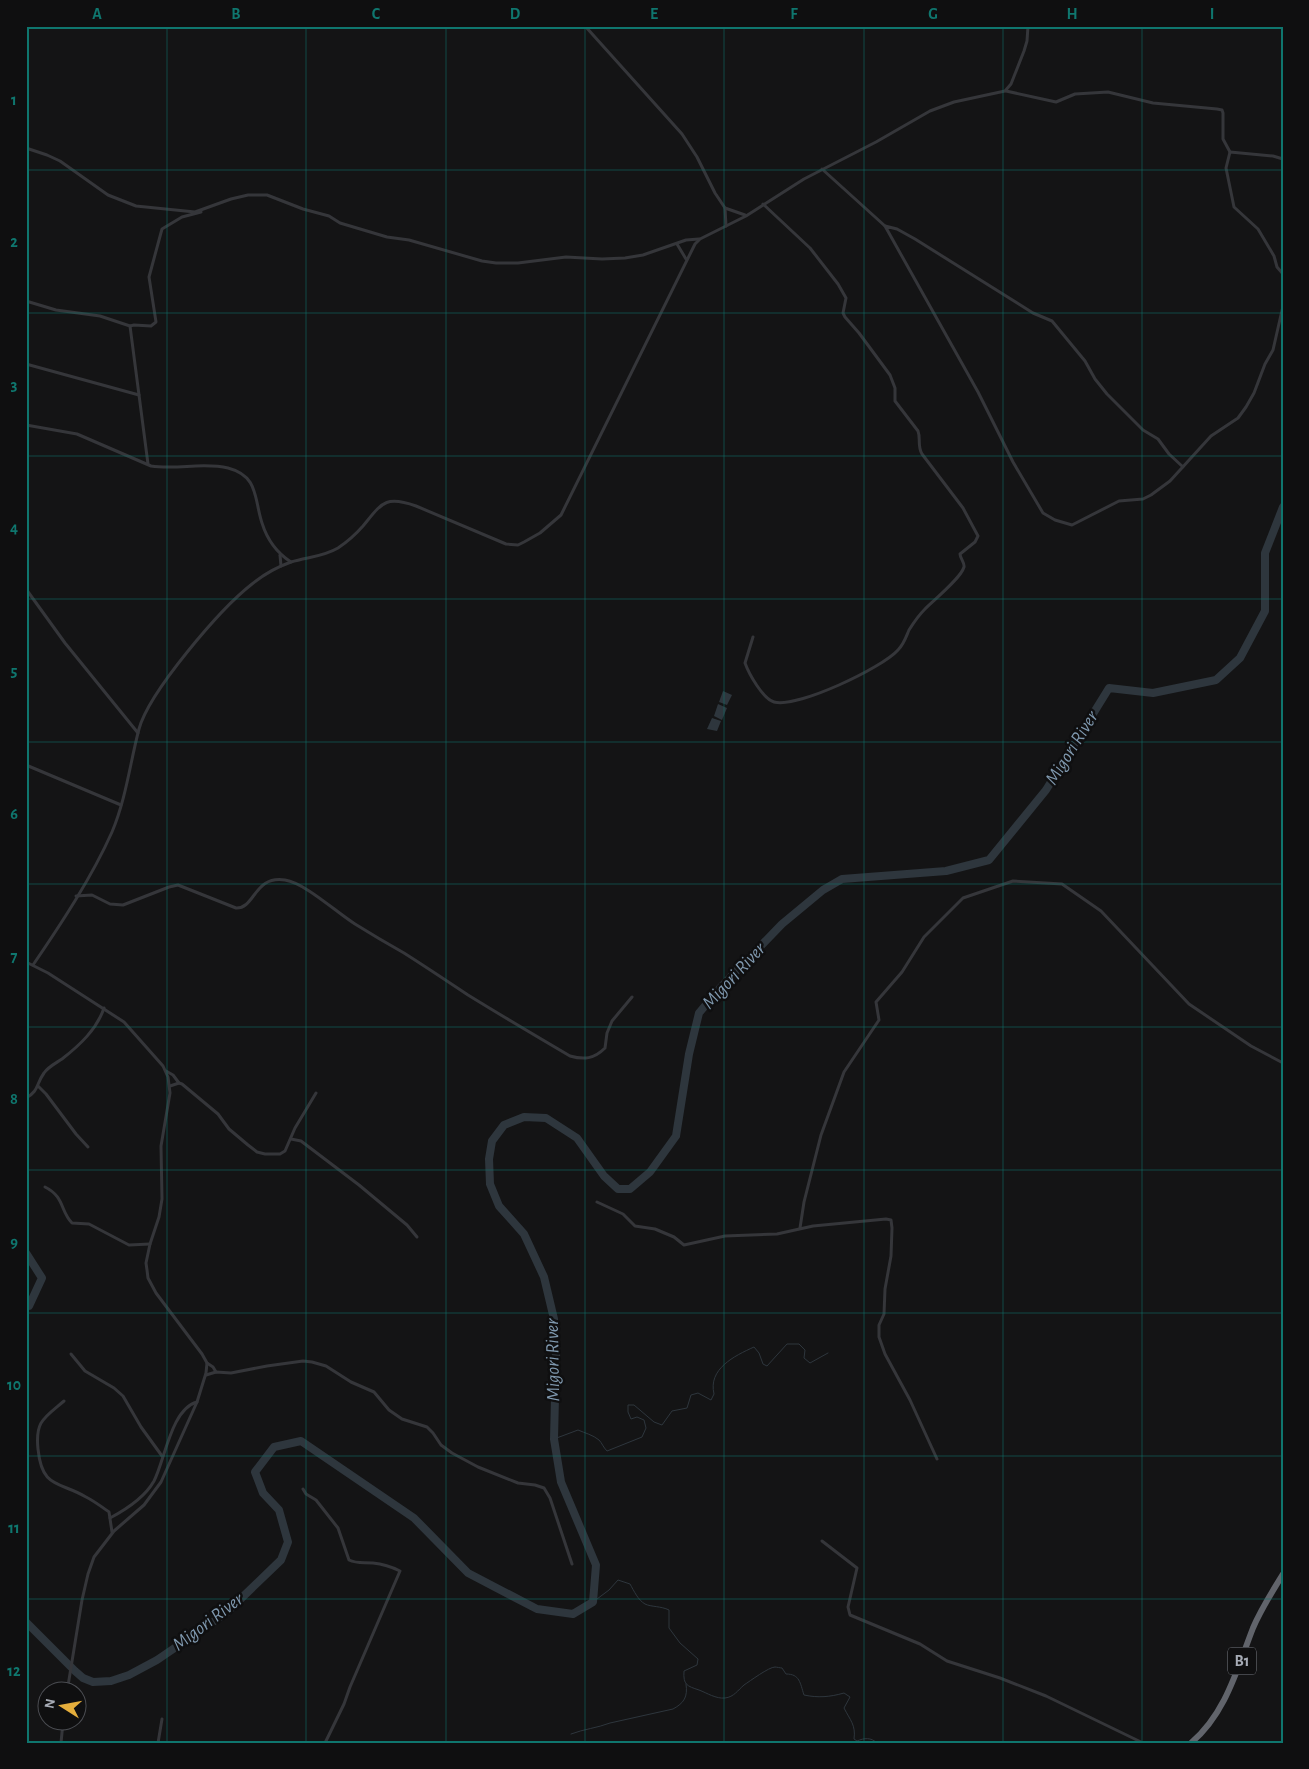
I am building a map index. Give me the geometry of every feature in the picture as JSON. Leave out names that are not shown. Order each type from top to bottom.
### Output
[{"type":"highway","name":"B1","points":[[1191,1743],[1206,1727],[1224,1701],[1260,1614],[1283,1574]]},
{"type":"street","points":[[585,26],[682,134],[725,208],[727,217],[726,227]]},
{"type":"street","points":[[1005,91],[1011,84],[1024,51],[1028,26]]},
{"type":"street","points":[[26,301],[56,310],[100,316],[130,326],[151,326],[156,322],[149,277],[162,228],[178,219],[198,214],[231,199],[248,195],[267,195],[303,209],[329,216],[340,222],[482,261],[518,263],[566,257],[620,259],[643,255],[686,240],[700,239],[726,227],[822,169],[868,146],[930,111],[954,102],[1005,91],[1056,102],[1075,94],[1108,92],[1152,103],[1217,109],[1223,113],[1223,139],[1230,152],[1226,168],[1234,208],[1258,229],[1274,256],[1277,267],[1283,274]]},
{"type":"street","points":[[27,150],[47,155],[60,161],[108,195],[130,204],[191,212],[206,209]]},
{"type":"street","points":[[1230,152],[1273,156],[1283,159]]},
{"type":"street","points":[[822,169],[885,226],[969,376],[1013,462],[1044,513],[1055,520],[1072,525],[1120,501],[1146,498],[1170,481],[1211,436],[1238,418],[1246,407],[1272,350],[1283,306]]},
{"type":"street","points":[[753,636],[745,663],[764,695],[771,700],[786,702],[830,690],[857,677],[892,656],[899,649],[920,614],[949,587],[964,568],[960,554],[978,538],[963,508],[919,449],[918,431],[895,401],[895,388],[890,375],[859,333],[844,317],[846,298],[842,289],[810,248],[762,204]]},
{"type":"street","points":[[725,208],[746,216]]},
{"type":"street","points":[[885,226],[915,239],[1033,313],[1051,320],[1084,361],[1097,383],[1143,430],[1158,439],[1169,454],[1183,467]]},
{"type":"street","points":[[33,965],[104,849],[121,805],[138,734],[145,714],[183,658],[235,598],[250,585],[281,566],[332,551],[357,532],[377,508],[392,501],[405,502],[416,506],[511,546],[524,542],[547,527],[560,515],[570,498],[593,447],[692,248],[700,239]]},
{"type":"street","points":[[677,244],[686,260]]},
{"type":"street","points":[[130,326],[148,464]]},
{"type":"street","points":[[26,364],[139,395]]},
{"type":"street","points":[[26,426],[77,434],[148,464],[163,467],[215,466],[228,468],[240,474],[250,482],[255,490],[262,524],[279,553],[281,566]]},
{"type":"street","points":[[279,553],[291,562]]},
{"type":"street","points":[[26,589],[79,661],[138,734]]},
{"type":"street","points":[[26,765],[121,805]]},
{"type":"street","points":[[76,896],[92,895],[110,904],[123,905],[169,886],[178,885],[240,909],[247,905],[257,890],[270,881],[291,882],[475,999],[570,1056],[580,1058],[590,1058],[605,1048],[607,1033],[612,1021],[632,996]]},
{"type":"street","points":[[800,1228],[804,1202],[821,1135],[844,1072],[879,1020],[876,1002],[902,972],[924,937],[963,898],[1013,881],[1062,884],[1101,911],[1189,1004],[1251,1046],[1283,1063]]},
{"type":"street","points":[[26,962],[104,1008],[127,1026],[166,1071],[170,1086],[161,1146],[162,1200],[146,1262],[148,1278],[198,1348],[206,1363],[206,1375],[197,1402],[161,1482],[144,1505],[113,1533],[94,1558],[88,1574],[69,1682]]},
{"type":"street","points":[[26,1098],[34,1093],[43,1074],[64,1058],[92,1031],[100,1019],[104,1008]]},
{"type":"street","points":[[166,1071],[174,1075],[179,1083],[218,1114],[229,1129],[257,1152],[265,1154],[283,1153],[298,1122],[316,1093]]},
{"type":"street","points":[[170,1086],[179,1083]]},
{"type":"street","points":[[38,1086],[88,1147]]},
{"type":"street","points":[[291,1139],[301,1141],[359,1186],[407,1225],[417,1237]]},
{"type":"street","points":[[45,1187],[58,1196],[72,1223],[89,1224],[129,1245],[150,1244]]},
{"type":"street","points":[[597,1202],[623,1214],[636,1226],[655,1229],[674,1237],[684,1245],[725,1236],[777,1234],[800,1228],[834,1223],[886,1219],[891,1221],[891,1256],[885,1289],[884,1314],[878,1328],[879,1337],[885,1354],[910,1400],[937,1459]]},
{"type":"street","points":[[71,1354],[85,1371],[114,1388],[123,1396],[141,1427],[162,1456]]},
{"type":"street","points":[[206,1375],[216,1372],[231,1373],[307,1361],[326,1366],[351,1382],[374,1392],[389,1410],[402,1419],[427,1427],[441,1445],[452,1453],[478,1467],[518,1483],[544,1488],[550,1498],[572,1564]]},
{"type":"street","points":[[206,1363],[213,1367],[216,1372]]},
{"type":"street","points":[[64,1402],[48,1416],[37,1431],[39,1461],[42,1469],[54,1483],[86,1496],[109,1512],[113,1533]]},
{"type":"street","points":[[110,1518],[128,1508],[145,1492],[154,1480],[172,1431],[188,1404],[197,1402]]},
{"type":"street","points":[[303,1489],[306,1494],[316,1500],[338,1528],[349,1560],[356,1563],[374,1563],[400,1571],[344,1704],[325,1743]]},
{"type":"street","points":[[822,1541],[857,1568],[848,1607],[850,1615],[920,1644],[947,1661],[1000,1678],[1046,1696],[1142,1743]]},
{"type":"street","points":[[158,1743],[162,1720]]},
{"type":"shaded area","points":[[723,691],[732,695],[727,705],[719,702]]},
{"type":"shaded area","points":[[718,704],[727,708],[722,720],[714,716]]},
{"type":"shaded area","points":[[712,718],[721,721],[717,731],[707,729]]},
{"type":"waterway","name":"Migori River","points":[[26,1622],[75,1671],[83,1678],[93,1682],[111,1681],[129,1675],[157,1660],[226,1613],[281,1560],[288,1542],[279,1510],[263,1493],[255,1472],[274,1447],[301,1441],[414,1518],[468,1573],[537,1609],[573,1614],[593,1602],[596,1565],[561,1482],[554,1439],[556,1356],[554,1319],[544,1277],[524,1234],[499,1206],[490,1184],[489,1159],[492,1141],[504,1125],[524,1117],[546,1118],[577,1138],[604,1176],[618,1189],[630,1189],[650,1172],[676,1136],[689,1054],[699,1013],[720,988],[782,924],[823,890],[842,879],[946,871],[989,860],[1046,790],[1109,688],[1153,693],[1216,680],[1240,658],[1265,611],[1265,553],[1283,507]]},
{"type":"waterway","name":"Migori River","points":[[26,1253],[42,1278],[29,1306],[26,1306]]},
{"type":"waterway","points":[[554,1439],[578,1430],[597,1438],[607,1451],[642,1437],[646,1428],[644,1420],[637,1417],[631,1419],[628,1405],[634,1405],[654,1422],[662,1425],[672,1411],[687,1408],[691,1395],[698,1393],[711,1400],[714,1394],[713,1385],[715,1377],[724,1364],[754,1347],[759,1353],[763,1364],[767,1366],[787,1344],[799,1344],[805,1350],[804,1358],[810,1363],[828,1353]]},
{"type":"waterway","points":[[593,1602],[609,1590],[618,1580],[630,1584],[638,1598],[645,1604],[669,1610],[669,1628],[680,1643],[698,1659],[697,1665],[684,1671],[685,1682],[691,1687],[715,1697],[728,1697],[768,1669],[782,1668],[786,1674],[797,1677],[804,1695],[824,1697],[844,1693],[850,1697],[844,1708],[853,1726],[854,1739],[857,1741],[870,1739],[877,1743]]},
{"type":"waterway","points":[[571,1734],[673,1709],[684,1699],[686,1684]]}]
